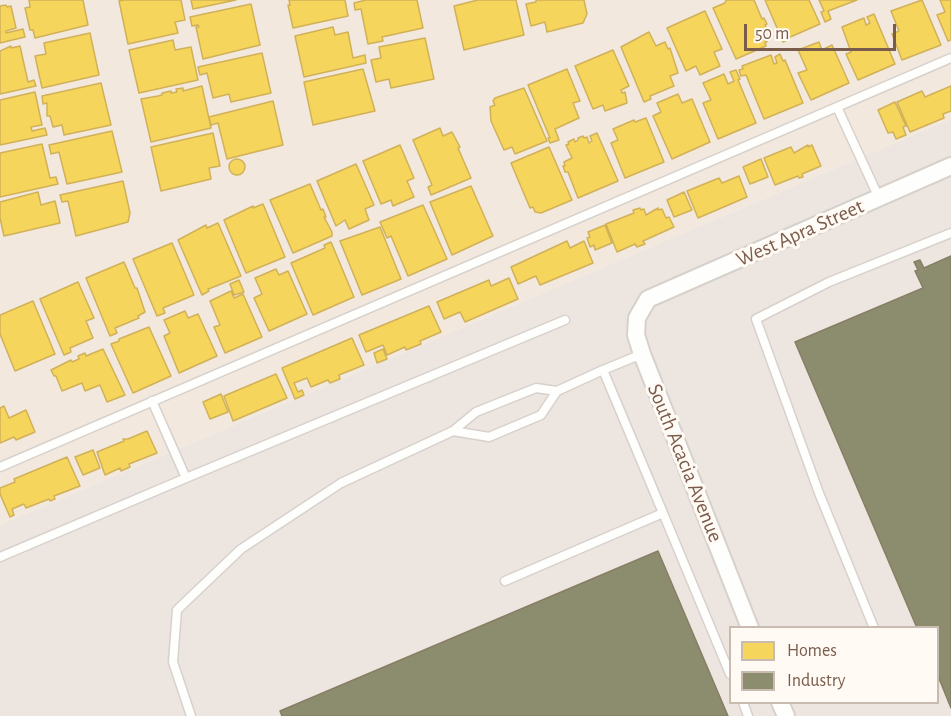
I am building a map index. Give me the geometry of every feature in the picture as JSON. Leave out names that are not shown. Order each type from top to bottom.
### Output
[{"type":"street","name":"West Apra Street","points":[[648,299],[951,166]]},
{"type":"street","name":"South Acacia Avenue","points":[[648,299],[637,318],[636,335],[750,626]]},
{"type":"lane","points":[[0,467],[951,58]]},
{"type":"lane","points":[[837,107],[879,198]]},
{"type":"lane","points":[[874,626],[819,492],[756,319],[829,282],[951,233]]},
{"type":"lane","points":[[0,557],[565,320]]},
{"type":"lane","points":[[453,431],[489,437],[541,415],[557,391],[642,354]]},
{"type":"lane","points":[[603,370],[729,672]]},
{"type":"lane","points":[[191,716],[173,662],[177,610],[241,549],[341,483],[453,431],[476,412],[536,388],[557,391]]},
{"type":"lane","points":[[152,401],[186,478]]},
{"type":"lane","points":[[505,581],[663,513]]},
{"type":"shaded area","points":[[0,0],[951,0],[951,119],[0,525]]},
{"type":"shaded area","points":[[951,119],[951,716],[0,716],[0,525]]},
{"type":"building: Homes","points":[[29,0],[83,0],[88,25],[35,38],[33,30],[30,30],[25,8],[30,7]]},
{"type":"building: Homes","points":[[181,0],[185,20],[175,22],[178,33],[128,44],[119,1]]},
{"type":"building: Homes","points":[[191,0],[236,0],[193,9]]},
{"type":"building: Homes","points":[[289,0],[345,0],[348,16],[293,28]]},
{"type":"building: Homes","points":[[366,0],[417,0],[423,28],[382,37],[383,41],[368,44],[361,9],[355,10],[354,3]]},
{"type":"building: Homes","points":[[478,0],[516,0],[524,35],[464,50],[454,6]]},
{"type":"building: Homes","points":[[536,0],[584,0],[587,14],[583,23],[547,32],[545,22],[531,26],[526,4],[536,2]]},
{"type":"building: Homes","points":[[726,0],[754,0],[762,19],[764,18],[767,24],[765,25],[767,29],[760,32],[767,42],[765,42],[766,46],[736,59],[713,8],[725,3]]},
{"type":"building: Homes","points":[[765,0],[809,0],[820,24],[783,42]]},
{"type":"building: Homes","points":[[819,0],[857,0],[828,11],[831,19],[825,22],[821,12],[824,11]]},
{"type":"building: Homes","points":[[922,0],[941,45],[902,60],[892,34],[899,31],[891,11]]},
{"type":"building: Homes","points":[[940,0],[951,0],[951,40],[948,41],[937,15],[945,12]]},
{"type":"building: Homes","points":[[251,4],[260,45],[203,59],[196,27],[199,27],[198,25],[192,26],[190,17]]},
{"type":"building: Homes","points":[[0,6],[11,6],[16,28],[6,33],[23,29],[25,37],[0,43]]},
{"type":"building: Homes","points":[[705,11],[722,49],[714,52],[720,66],[700,75],[696,66],[686,71],[667,28]]},
{"type":"building: Homes","points":[[874,14],[895,64],[858,80],[846,54],[851,52],[842,27],[864,18],[866,25],[870,23],[867,17]]},
{"type":"building: Homes","points":[[333,27],[335,35],[348,32],[353,58],[365,55],[366,63],[304,77],[295,36]]},
{"type":"building: Homes","points":[[649,32],[656,46],[665,42],[668,49],[670,48],[678,73],[670,76],[674,86],[650,96],[651,99],[644,102],[621,47]]},
{"type":"building: Homes","points":[[90,33],[99,75],[42,88],[35,56],[46,54],[44,43]]},
{"type":"building: Homes","points":[[425,38],[434,79],[391,88],[389,79],[376,82],[371,60],[381,58],[379,47]]},
{"type":"building: Homes","points":[[173,40],[175,50],[191,47],[198,80],[139,93],[129,50]]},
{"type":"building: Homes","points":[[819,42],[822,50],[832,45],[849,83],[811,100],[798,73],[807,70],[798,50]]},
{"type":"building: Homes","points":[[11,46],[11,48],[20,46],[28,82],[34,80],[36,86],[0,94],[0,51]]},
{"type":"building: Homes","points":[[613,50],[629,86],[621,90],[622,93],[625,92],[627,103],[605,111],[603,105],[593,109],[575,66]]},
{"type":"building: Homes","points":[[262,53],[271,93],[231,102],[229,94],[213,98],[207,73],[200,75],[198,67]]},
{"type":"building: Homes","points":[[780,54],[783,61],[785,60],[803,103],[764,119],[746,75],[741,76],[739,70],[743,69],[742,66],[771,55],[774,64],[777,63],[775,57]]},
{"type":"building: Homes","points":[[363,69],[375,111],[313,125],[304,82]]},
{"type":"building: Homes","points":[[567,69],[580,101],[573,103],[579,118],[555,129],[559,140],[550,143],[528,85]]},
{"type":"building: Homes","points":[[736,70],[756,123],[718,139],[703,103],[711,100],[703,83],[724,74],[728,84],[734,81],[730,72]]},
{"type":"building: Homes","points":[[101,83],[111,125],[64,135],[62,125],[53,127],[50,116],[47,116],[47,103],[43,104],[42,96]]},
{"type":"building: Homes","points":[[202,86],[211,128],[151,142],[141,99],[171,91],[171,93],[177,92],[176,89],[183,88],[183,91]]},
{"type":"building: Homes","points":[[951,86],[951,111],[943,114],[944,118],[910,132],[897,102],[922,91],[925,97]]},
{"type":"building: Homes","points":[[524,88],[547,141],[515,154],[512,147],[504,150],[491,121],[490,107],[495,105],[493,101],[495,98]]},
{"type":"building: Homes","points":[[35,92],[42,125],[31,127],[32,131],[45,128],[47,135],[0,145],[0,100]]},
{"type":"building: Homes","points":[[678,94],[682,103],[692,99],[710,142],[672,159],[653,116],[661,112],[657,103]]},
{"type":"building: Homes","points":[[273,101],[283,145],[227,159],[218,123],[211,125],[209,117]]},
{"type":"building: Homes","points":[[895,102],[906,126],[903,127],[906,135],[896,139],[893,132],[888,133],[878,110]]},
{"type":"building: Homes","points":[[646,118],[664,162],[625,178],[611,143],[618,140],[613,129],[634,120],[635,122]]},
{"type":"building: Homes","points":[[440,128],[443,136],[452,132],[471,178],[431,195],[428,187],[432,185],[413,140]]},
{"type":"building: Homes","points":[[112,131],[122,172],[67,184],[59,152],[51,154],[49,145]]},
{"type":"building: Homes","points":[[213,133],[220,166],[209,168],[211,179],[161,191],[151,147]]},
{"type":"building: Homes","points":[[597,133],[618,181],[578,198],[568,172],[565,172],[563,166],[565,166],[564,162],[572,158],[566,145],[583,136],[587,137],[589,143],[592,141],[590,136]]},
{"type":"building: Homes","points":[[42,144],[50,178],[56,177],[58,184],[0,197],[0,153]]},
{"type":"building: Homes","points":[[400,145],[414,178],[407,181],[414,197],[393,206],[391,200],[381,204],[363,161]]},
{"type":"building: Homes","points":[[808,145],[808,147],[812,145],[821,166],[802,174],[803,177],[798,176],[775,185],[764,158],[791,147],[794,153]]},
{"type":"building: Homes","points":[[549,147],[572,200],[541,213],[535,212],[533,207],[530,208],[511,163]]},
{"type":"building: Homes","points":[[237,159],[243,161],[245,167],[243,173],[237,175],[231,173],[229,167],[231,161]]},
{"type":"building: Homes","points":[[761,159],[768,177],[750,184],[743,167]]},
{"type":"building: Homes","points":[[356,164],[374,205],[365,209],[369,220],[349,229],[345,220],[336,226],[317,181]]},
{"type":"building: Homes","points":[[739,176],[747,197],[698,218],[687,191],[719,178],[722,183]]},
{"type":"building: Homes","points":[[123,181],[130,213],[128,222],[76,236],[68,201],[62,202],[60,195]]},
{"type":"building: Homes","points":[[310,184],[321,210],[323,209],[332,236],[293,253],[270,200]]},
{"type":"building: Homes","points":[[471,186],[493,236],[452,255],[430,202]]},
{"type":"building: Homes","points":[[38,192],[41,205],[55,201],[60,223],[4,236],[0,218],[0,202]]},
{"type":"building: Homes","points":[[684,192],[692,210],[674,217],[667,200]]},
{"type":"building: Homes","points":[[263,204],[285,257],[246,273],[224,220],[253,206],[253,208]]},
{"type":"building: Homes","points":[[423,205],[447,259],[408,276],[391,236],[387,238],[380,222]]},
{"type":"building: Homes","points":[[658,208],[658,210],[662,209],[674,227],[643,241],[645,244],[637,247],[635,244],[617,252],[606,224],[634,213],[633,210],[644,209],[646,215]]},
{"type":"building: Homes","points":[[218,223],[241,276],[208,289],[209,291],[202,295],[178,240],[206,225],[207,228]]},
{"type":"building: Homes","points":[[605,225],[612,243],[595,250],[594,245],[590,247],[588,232]]},
{"type":"building: Homes","points":[[380,227],[401,279],[362,295],[340,241]]},
{"type":"building: Homes","points":[[567,241],[570,248],[584,241],[593,263],[540,285],[536,276],[518,284],[511,267]]},
{"type":"building: Homes","points":[[331,242],[354,297],[313,315],[291,263],[325,248],[324,245]]},
{"type":"building: Homes","points":[[172,243],[194,295],[163,308],[165,313],[157,316],[133,259]]},
{"type":"building: Homes","points":[[124,262],[137,288],[145,312],[138,316],[139,318],[115,328],[117,333],[110,336],[86,278]]},
{"type":"building: Homes","points":[[276,269],[279,275],[288,271],[307,314],[269,331],[254,298],[262,294],[255,278]]},
{"type":"building: Homes","points":[[509,278],[518,299],[465,322],[460,312],[444,319],[437,302],[489,280],[491,286]]},
{"type":"building: Homes","points":[[239,280],[244,292],[234,295],[230,284]]},
{"type":"building: Homes","points":[[78,282],[94,318],[86,321],[93,338],[70,348],[71,352],[64,355],[40,299]]},
{"type":"building: Homes","points":[[231,291],[234,298],[243,294],[262,337],[225,353],[214,327],[220,325],[210,301]]},
{"type":"building: Homes","points":[[33,301],[55,354],[15,371],[0,334],[0,315]]},
{"type":"building: Homes","points":[[429,306],[441,332],[406,350],[405,347],[387,355],[383,345],[366,352],[359,335]]},
{"type":"building: Homes","points":[[185,311],[188,318],[198,314],[217,356],[179,373],[164,336],[170,333],[164,320]]},
{"type":"building: Homes","points":[[149,327],[171,376],[133,393],[111,344]]},
{"type":"building: Homes","points":[[352,338],[364,365],[339,375],[340,379],[330,383],[328,380],[311,387],[307,378],[294,383],[298,392],[302,390],[304,395],[295,399],[282,368]]},
{"type":"building: Homes","points":[[103,349],[125,395],[107,402],[100,385],[85,391],[82,383],[62,391],[51,370],[71,360],[72,362],[79,359],[78,356],[85,353],[86,356]]},
{"type":"building: Homes","points":[[383,349],[387,359],[377,363],[374,353]]},
{"type":"building: Homes","points":[[276,374],[287,398],[233,421],[224,396]]},
{"type":"building: Homes","points":[[221,394],[228,412],[210,419],[203,402]]},
{"type":"building: Homes","points":[[4,406],[9,418],[26,410],[35,432],[16,440],[14,437],[0,443],[0,408]]},
{"type":"building: Homes","points":[[147,431],[157,453],[129,464],[130,467],[121,471],[120,468],[105,475],[97,452],[124,441],[123,439]]},
{"type":"building: Homes","points":[[93,450],[100,468],[83,475],[75,457]]},
{"type":"building: Homes","points":[[67,457],[80,486],[54,496],[55,499],[50,501],[49,499],[26,508],[24,504],[12,509],[14,515],[10,517],[0,494],[0,488],[15,482],[14,479]]},
{"type":"building: Industry","points":[[951,256],[951,708],[939,678],[939,626],[916,626],[795,342],[923,288],[915,271],[918,270],[914,262],[920,260],[924,268]]},
{"type":"building: Industry","points":[[658,551],[728,716],[282,716],[280,711]]}]
